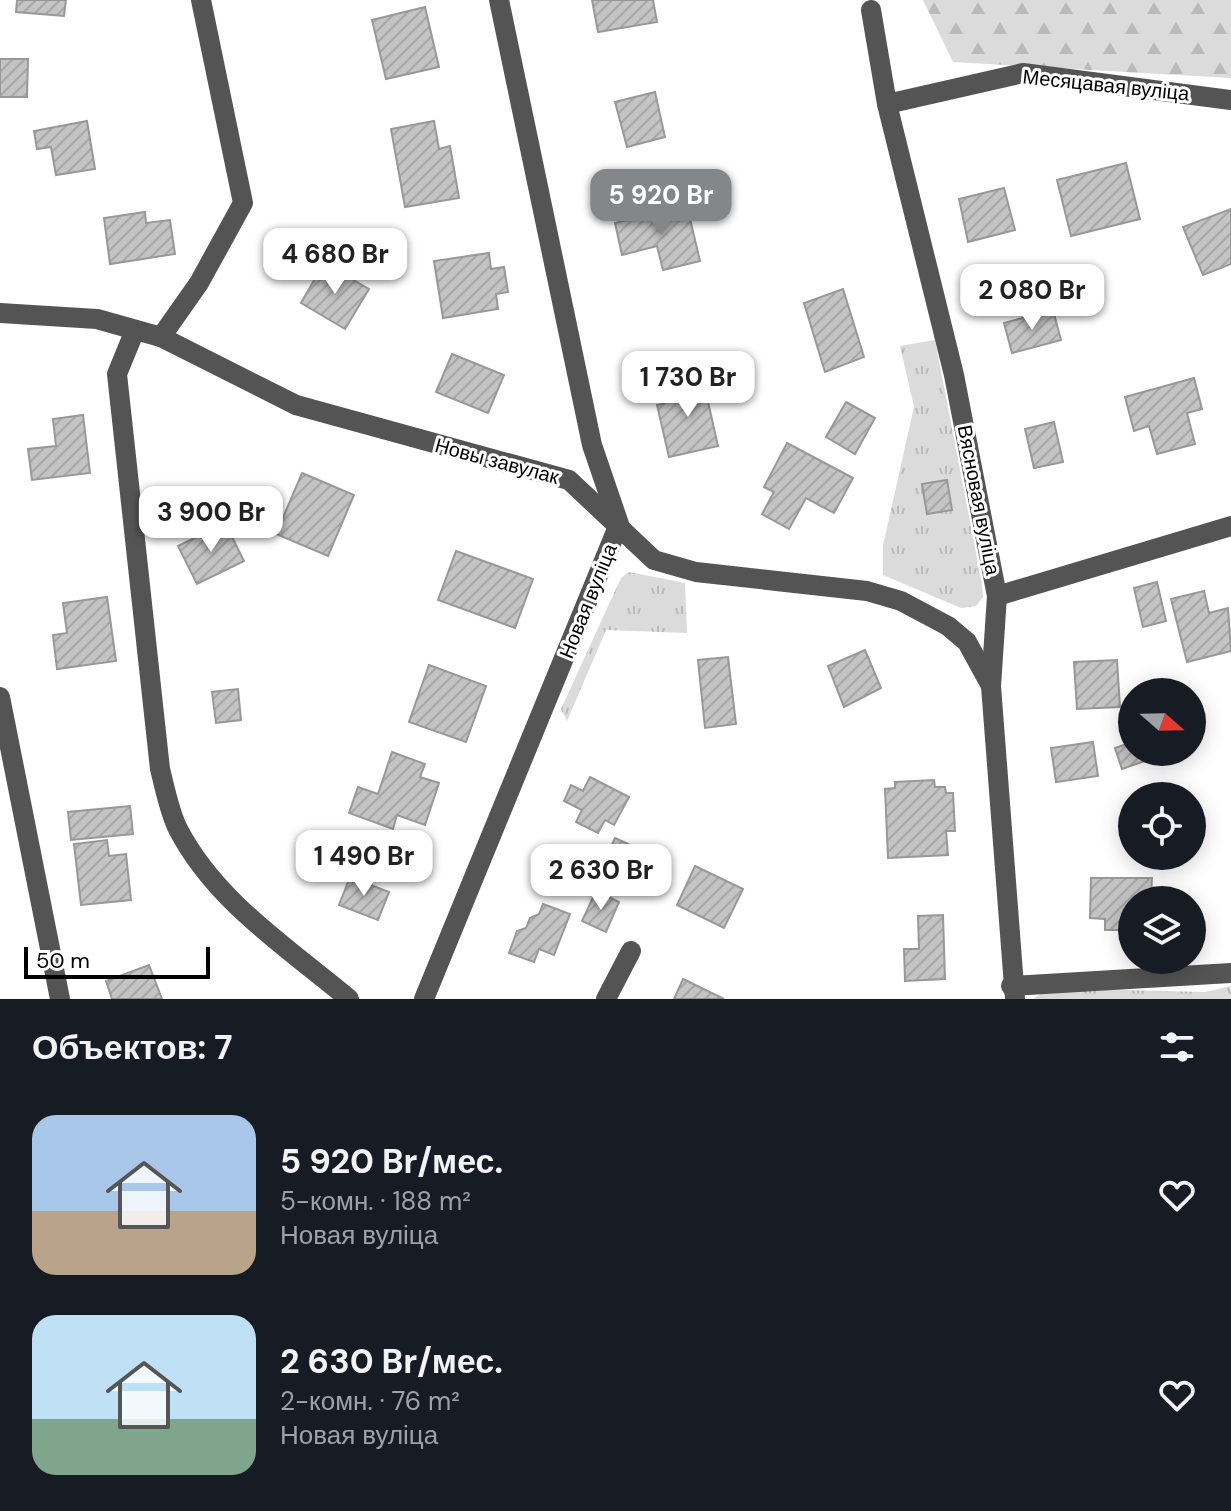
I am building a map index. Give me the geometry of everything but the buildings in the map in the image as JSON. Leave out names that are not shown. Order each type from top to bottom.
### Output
[{"type":"street","points":[[161,337],[199,283],[243,203],[201,0]]},
{"type":"street","name":"Новая вуліца","points":[[424,999],[619,524],[592,445],[499,0]]},
{"type":"street","name":"Вясновая вуліца","points":[[871,10],[887,104],[954,375],[997,596],[991,686],[1013,992]]},
{"type":"street","name":"Месяцавая вуліца","points":[[887,104],[1023,73],[1231,100]]},
{"type":"street","name":"Новы завулак","points":[[0,313],[97,319],[161,337],[296,405],[569,480],[654,560],[696,572],[867,591],[925,611],[967,642],[991,686]]},
{"type":"street","points":[[135,330],[117,374],[160,769],[177,827],[205,871],[233,903],[349,999]]},
{"type":"street","points":[[997,596],[1231,526]]},
{"type":"street","points":[[0,697],[60,999]]},
{"type":"street","points":[[606,999],[631,951]]},
{"type":"street","points":[[1013,992],[1231,973]]},
{"type":"green space","points":[[923,0],[1231,0],[1231,78],[953,62]]},
{"type":"green space","points":[[935,340],[982,584],[983,597],[976,606],[961,608],[883,575],[883,545],[914,407],[900,346]]},
{"type":"green space","points":[[629,572],[685,583],[687,633],[606,630],[567,721],[561,709],[621,578]]},
{"type":"green space","points":[[1231,986],[1231,999],[1033,999],[1049,988],[1205,992]]}]
